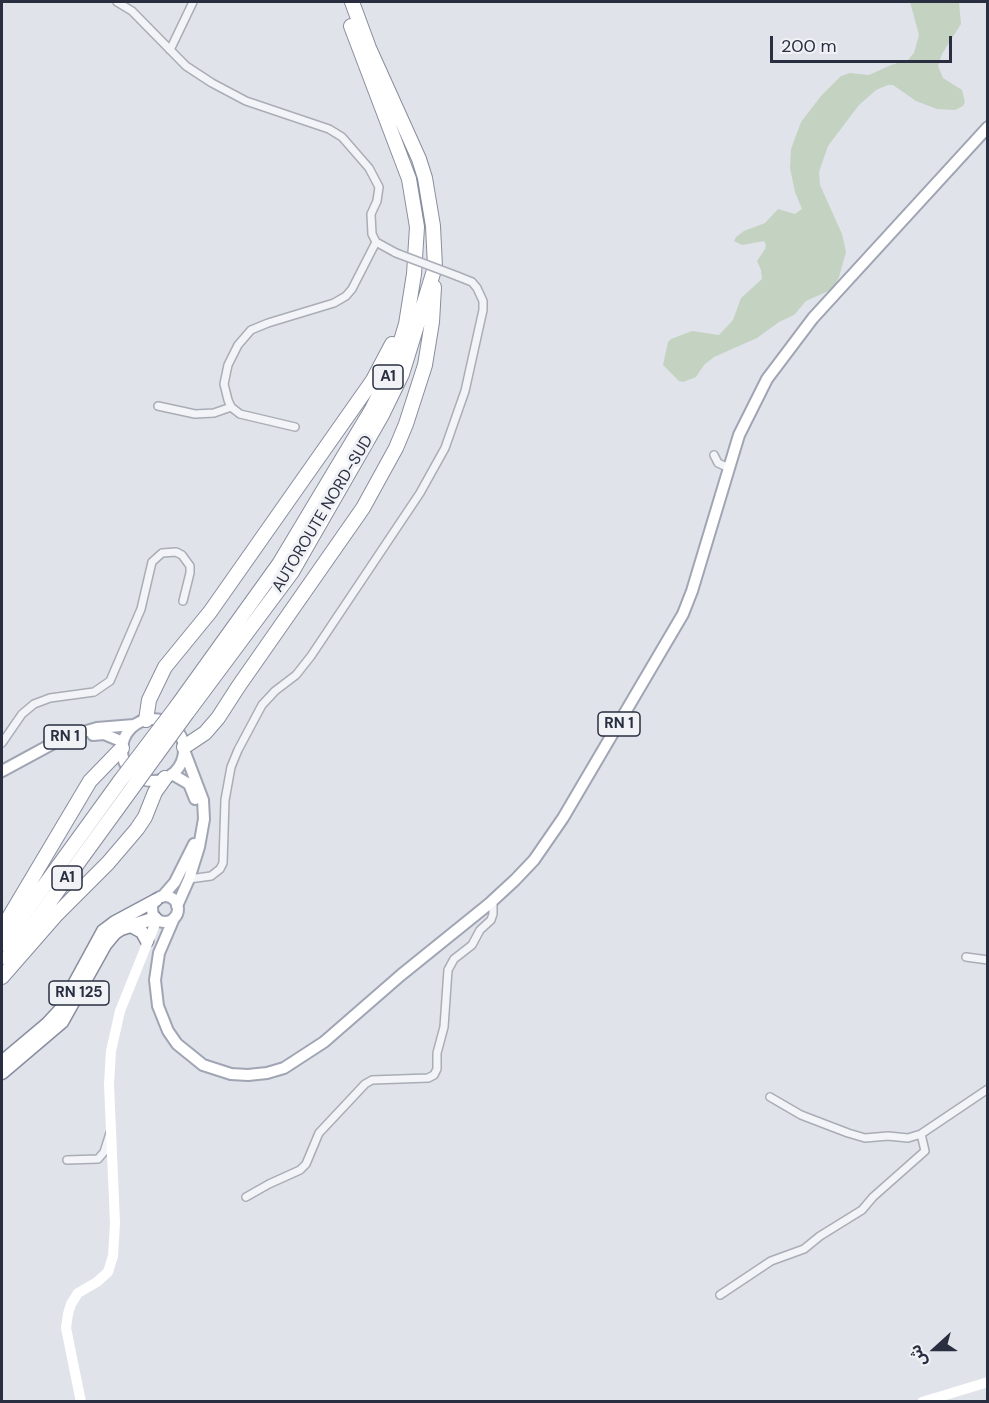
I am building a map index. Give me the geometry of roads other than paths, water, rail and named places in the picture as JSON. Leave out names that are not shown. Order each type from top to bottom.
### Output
[{"type":"highway","name":"AUTOROUTE NORD-SUD","points":[[182,710],[279,564],[372,409],[392,370],[406,324],[414,274],[417,227],[409,179],[357,45],[343,2]]},
{"type":"highway","name":"AUTOROUTE NORD-SUD","points":[[2,944],[126,786],[182,710],[292,572],[382,414],[402,374],[435,267],[433,226],[425,178],[419,159],[369,48],[352,2]]},
{"type":"highway","points":[[184,748],[205,733],[218,718],[363,508],[396,448],[425,365],[432,322],[435,267]]},
{"type":"highway","points":[[136,723],[165,667],[210,612],[388,356],[401,324],[414,274]]},
{"type":"highway","points":[[2,929],[90,781],[122,745]]},
{"type":"highway","points":[[2,977],[57,914],[137,830],[155,792],[169,776]]},
{"type":"highway","name":"AUTOROUTE NORD-SUD","points":[[2,964],[30,929],[126,786]]},
{"type":"highway","points":[[2,1062],[60,1010],[103,931],[159,898]]},
{"type":"highway","name":"RN 125","points":[[2,1073],[62,1022],[110,938],[121,929],[162,920]]},
{"type":"highway","points":[[131,926],[142,932],[147,941]]},
{"type":"main road","name":"RN 1","points":[[162,920],[164,941],[156,969],[155,994],[165,1024],[177,1044],[203,1065],[216,1070],[231,1074],[267,1073],[284,1068],[324,1042],[401,975],[494,900],[534,860],[563,818],[683,614],[739,435],[767,379],[813,318],[987,127]]},
{"type":"main road","points":[[149,700],[136,723],[127,732],[122,745],[126,764],[137,777],[148,781],[169,776],[185,781],[192,789],[197,809],[197,831],[193,848],[175,882],[159,898],[152,909],[162,920]]},
{"type":"main road","points":[[81,1401],[66,1328],[71,1304],[78,1293],[97,1282],[108,1272],[113,1256],[115,1223],[110,1066],[114,1033],[147,941],[162,920],[177,913],[177,906],[189,879],[199,847],[204,819],[200,792],[177,731],[168,723],[158,719],[136,723]]},
{"type":"main road","name":"RN 1","points":[[2,772],[63,738],[97,728],[136,723]]},
{"type":"main road","name":"RN 1","points":[[2,772],[62,745],[93,735],[104,734],[122,745]]},
{"type":"main road","points":[[169,776],[181,763],[184,748]]},
{"type":"main road","points":[[159,898],[171,898],[177,906]]},
{"type":"main road","points":[[922,1401],[987,1382]]},
{"type":"street","points":[[117,2],[132,11],[186,66],[228,92],[272,111],[329,129],[342,137],[365,163],[379,187],[370,220],[376,242],[396,254],[472,282],[483,302],[465,391],[445,448],[420,493],[307,662],[296,675],[274,691],[262,705],[238,750],[229,776],[225,800],[223,862],[220,869],[211,876],[189,879]]},
{"type":"street","points":[[170,50],[193,2]]},
{"type":"street","points":[[295,427],[240,414],[231,407],[224,384],[228,365],[244,337],[260,326],[341,300],[352,289],[376,242]]},
{"type":"street","points":[[158,406],[195,414],[214,413],[231,407]]},
{"type":"street","points":[[714,455],[718,463],[729,468]]},
{"type":"street","points":[[2,743],[22,714],[34,704],[50,698],[94,692],[110,681],[141,609],[152,562],[162,553],[176,552],[182,555],[190,566],[183,601]]},
{"type":"street","points":[[246,1197],[300,1170],[306,1164],[319,1133],[365,1084],[372,1080],[428,1078],[434,1075],[444,1027],[448,970],[454,959],[472,945],[480,930],[491,920],[494,900]]},
{"type":"street","points":[[966,957],[987,960]]},
{"type":"street","points":[[770,1096],[801,1115],[836,1129],[866,1138],[888,1136],[908,1138],[921,1134],[987,1089]]},
{"type":"street","points":[[66,1160],[98,1159],[104,1152],[106,1139],[111,1131]]},
{"type":"street","points":[[720,1295],[771,1262],[804,1249],[820,1236],[862,1210],[873,1197],[925,1151],[921,1134]]}]
